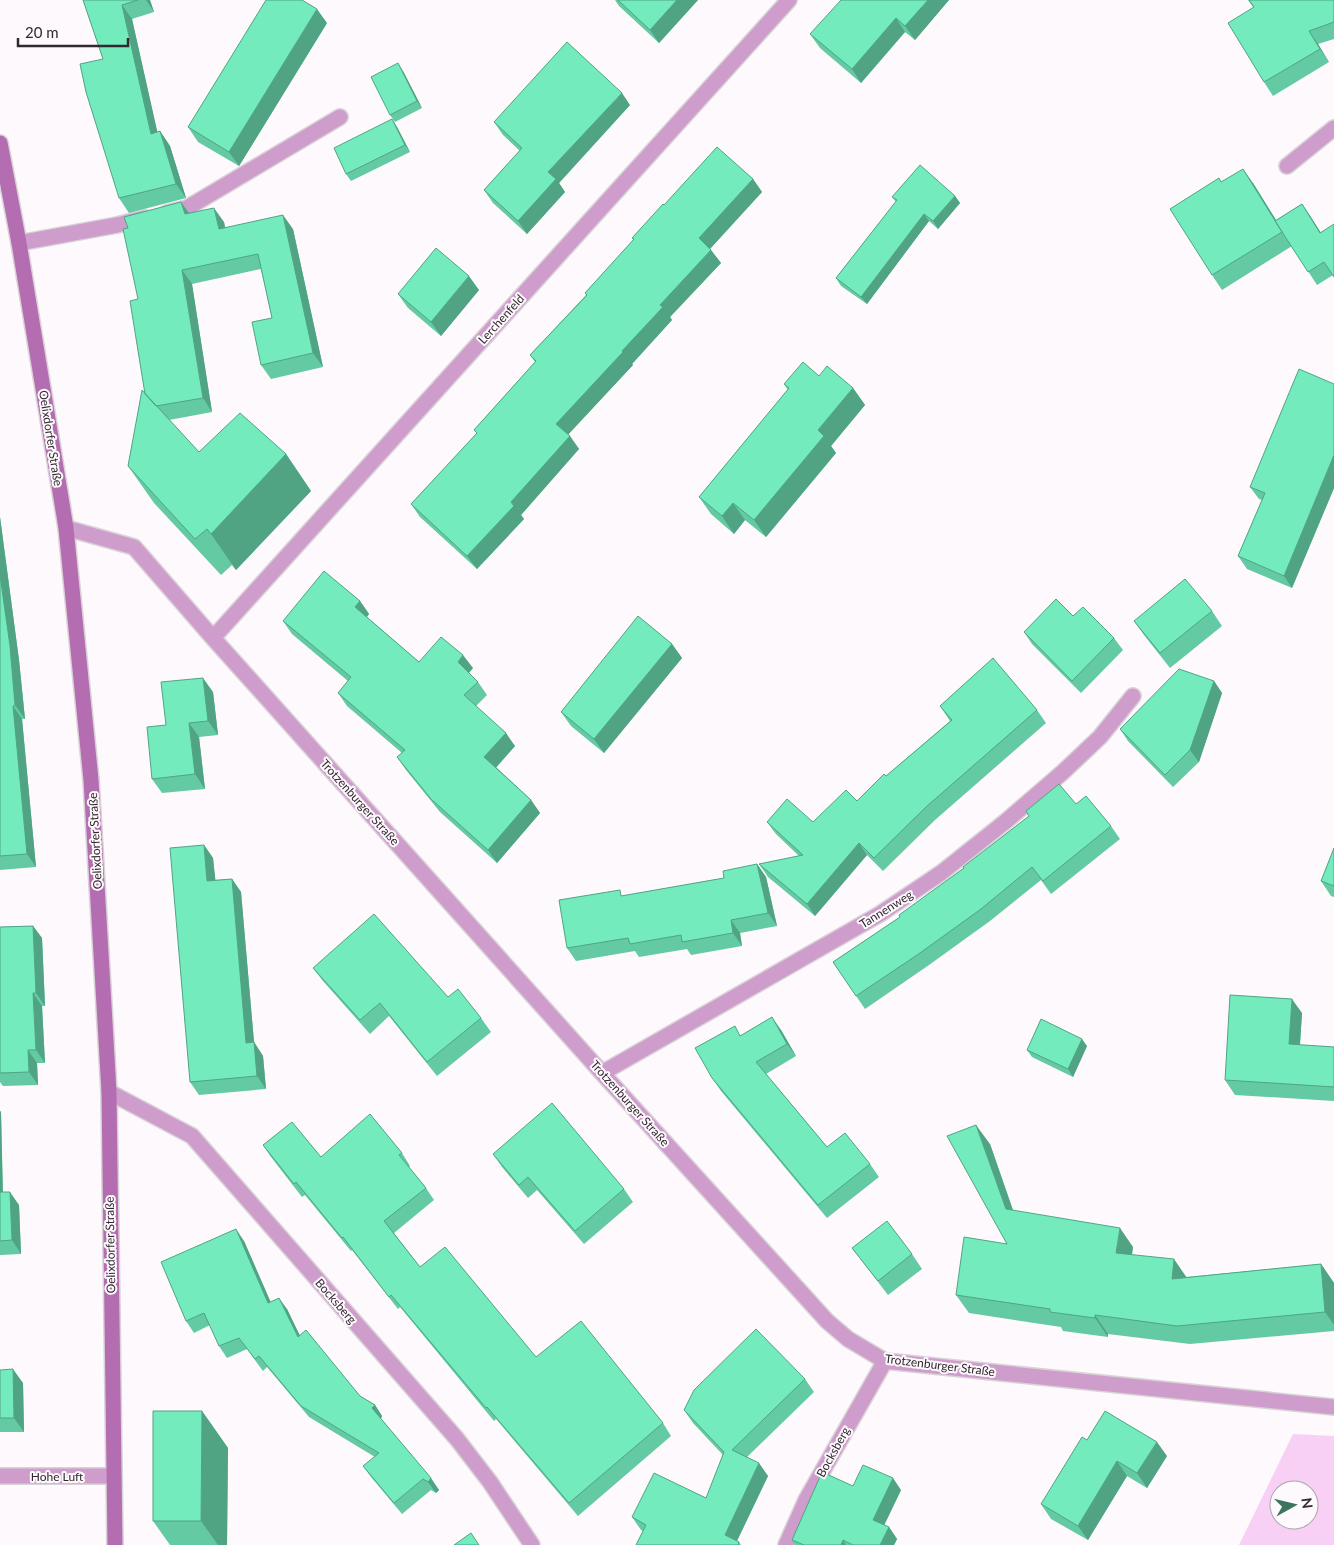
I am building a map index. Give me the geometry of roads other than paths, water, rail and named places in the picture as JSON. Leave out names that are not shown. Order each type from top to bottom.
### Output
[{"type":"street","name":"Lerchenfeld","points":[[213,638],[789,0]]},
{"type":"street","points":[[19,243],[117,225],[187,208],[340,117]]},
{"type":"street","points":[[1287,166],[1334,128]]},
{"type":"street","name":"Oelixdorfer Straße","points":[[0,143],[19,243],[66,528],[91,780],[108,1092],[115,1545]]},
{"type":"street","name":"Trotzenburger Straße","points":[[66,528],[134,547],[602,1074],[827,1321],[848,1339],[885,1361],[1334,1407]]},
{"type":"street","name":"Tannenweg","points":[[602,1074],[886,910],[941,873],[1005,822],[1063,772],[1100,737],[1133,696]]},
{"type":"street","name":"Bocksberg","points":[[108,1092],[192,1136],[457,1438],[490,1482],[532,1545]]},
{"type":"street","name":"Bocksberg","points":[[786,1545],[806,1500],[885,1361]]},
{"type":"street","name":"Hohe Luft","points":[[0,1476],[113,1476]]}]
